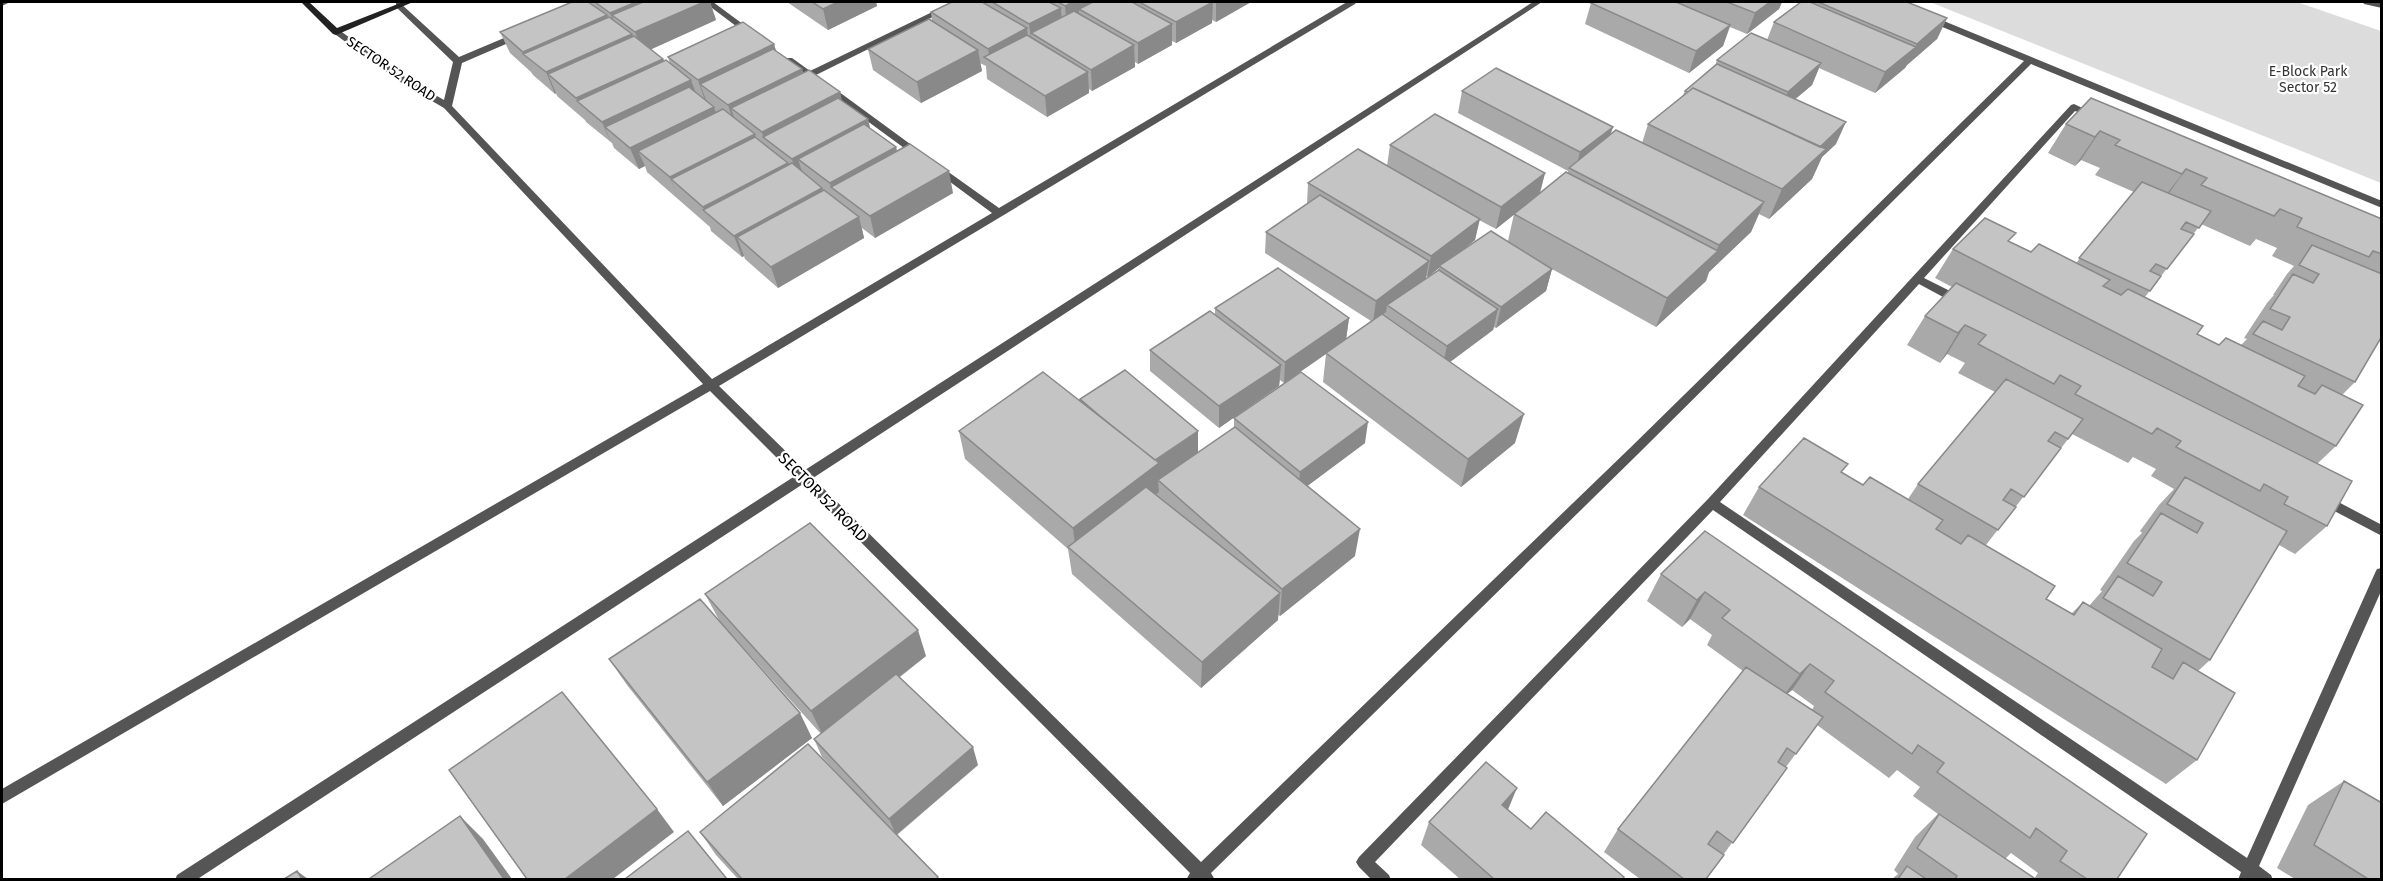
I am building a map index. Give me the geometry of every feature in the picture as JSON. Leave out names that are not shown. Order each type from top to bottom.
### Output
[{"type":"street","points":[[2,3],[6,2]]},
{"type":"street","points":[[307,3],[320,2]]},
{"type":"street","points":[[708,2],[763,42]]},
{"type":"street","points":[[809,75],[959,2]]},
{"type":"street","points":[[2,797],[711,386],[1352,2]]},
{"type":"street","points":[[183,879],[1538,2]]},
{"type":"street","points":[[2367,2],[2382,6]]},
{"type":"street","points":[[307,3],[336,32],[401,3],[458,61],[531,30]]},
{"type":"street","points":[[1921,15],[2382,205]]},
{"type":"street","name":"SECTOR 52 ROAD","points":[[336,32],[406,82],[447,106],[711,386],[1200,877]]},
{"type":"street","points":[[782,55],[923,158]]},
{"type":"street","points":[[1200,877],[2030,60]]},
{"type":"street","name":"SECTOR 52 ROAD","points":[[447,106],[458,61]]},
{"type":"street","points":[[1384,879],[1364,862],[1712,502],[2074,107],[2107,121]]},
{"type":"street","points":[[933,165],[999,213]]},
{"type":"street","points":[[1916,278],[1968,306]]},
{"type":"street","points":[[2309,491],[2382,531]]},
{"type":"street","points":[[1712,502],[2248,874],[2266,879]]},
{"type":"street","points":[[2248,874],[2382,573]]},
{"type":"green space","name":"E-Block Park Sector 52","points":[[1930,2],[2297,2],[2381,31],[2381,183]]},
{"type":"building","points":[[572,2],[588,2],[607,15],[523,52],[500,32]]},
{"type":"building","points":[[595,2],[636,2],[610,13]]},
{"type":"building","points":[[643,2],[704,2],[635,32],[612,15]]},
{"type":"building","points":[[812,2],[838,2],[823,9]]},
{"type":"building","points":[[952,2],[982,2],[1027,28],[988,49],[931,12]]},
{"type":"building","points":[[992,2],[1049,2],[1061,8],[1029,24]]},
{"type":"building","points":[[1058,2],[1073,2],[1065,6]]},
{"type":"building","points":[[1093,2],[1132,2],[1172,24],[1138,43],[1079,9]]},
{"type":"building","points":[[1139,2],[1213,2],[1176,22]]},
{"type":"building","points":[[1676,2],[1730,25],[1696,51],[1591,3]]},
{"type":"building","points":[[1727,2],[1770,2],[1755,13]]},
{"type":"building","points":[[1801,2],[1810,2],[1916,47],[1885,72],[1774,22]]},
{"type":"building","points":[[1818,2],[1907,2],[1947,18],[1917,44]]},
{"type":"building","points":[[1074,11],[1134,45],[1091,70],[1031,33]]},
{"type":"building","points":[[609,17],[632,34],[546,72],[523,54]]},
{"type":"building","points":[[929,19],[978,50],[917,82],[868,49]]},
{"type":"building","points":[[743,22],[774,44],[698,80],[668,57]]},
{"type":"building","points":[[1751,33],[1821,63],[1788,92],[1717,60]]},
{"type":"building","points":[[1027,35],[1088,72],[1045,96],[984,57]]},
{"type":"building","points":[[634,36],[663,59],[576,98],[548,74]]},
{"type":"building","points":[[773,49],[802,69],[728,105],[700,84]]},
{"type":"building","points":[[666,60],[691,80],[602,122],[577,101]]},
{"type":"building","points":[[1717,64],[1846,122],[1820,147],[1693,88],[1688,92],[1685,91]]},
{"type":"building","points":[[1496,68],[1613,127],[1580,152],[1462,91]]},
{"type":"building","points":[[809,70],[840,92],[762,132],[731,108]]},
{"type":"building","points":[[689,87],[714,107],[630,148],[605,127]]},
{"type":"building","points":[[1693,88],[1826,149],[1782,189],[1648,124]]},
{"type":"building","points":[[838,98],[868,119],[792,159],[763,137]]},
{"type":"building","points":[[2091,98],[2382,219],[2382,254],[2373,251],[2369,257],[2297,227],[2302,218],[2280,209],[2274,216],[2201,185],[2207,178],[2186,169],[2182,174],[2115,145],[2120,140],[2100,131],[2095,137],[2066,124]]},
{"type":"building","points":[[723,109],[755,134],[670,177],[638,151]]},
{"type":"building","points":[[1435,114],[1545,173],[1501,207],[1390,145]]},
{"type":"building","points":[[864,124],[896,147],[830,183],[798,159]]},
{"type":"building","points":[[1616,130],[1764,202],[1719,245],[1569,168]]},
{"type":"building","points":[[755,137],[788,163],[703,207],[671,179]]},
{"type":"building","points":[[910,144],[949,171],[870,216],[831,187]]},
{"type":"building","points":[[1358,149],[1480,219],[1431,256],[1308,183]]},
{"type":"building","points":[[792,163],[822,188],[734,236],[703,210]]},
{"type":"building","points":[[1566,172],[1718,251],[1667,298],[1514,214]]},
{"type":"building","points":[[2142,182],[2211,211],[2199,228],[2186,222],[2181,229],[2194,234],[2167,269],[2156,264],[2150,271],[2161,276],[2150,291],[2079,258]]},
{"type":"building","points":[[824,190],[859,217],[771,267],[737,237]]},
{"type":"building","points":[[1320,195],[1429,261],[1376,301],[1266,232]]},
{"type":"building","points":[[1985,218],[2016,233],[2008,241],[2031,252],[2039,244],[2110,280],[2103,286],[2121,295],[2128,289],[2203,326],[2197,334],[2219,345],[2226,338],[2305,376],[2298,386],[2315,394],[2322,385],[2363,405],[2336,446],[1953,249]]},
{"type":"building","points":[[1491,231],[1552,269],[1501,307],[1439,266]]},
{"type":"building","points":[[2312,245],[2382,274],[2382,336],[2355,382],[2253,334],[2263,321],[2282,330],[2290,317],[2270,309],[2293,274],[2313,283],[2319,274],[2299,265]]},
{"type":"building","points":[[1278,268],[1349,318],[1285,362],[1215,308]]},
{"type":"building","points":[[1439,270],[1498,309],[1447,346],[1387,305]]},
{"type":"building","points":[[1956,283],[2352,481],[2327,526],[2284,504],[2288,497],[2264,484],[2260,491],[2176,447],[2181,441],[2157,428],[2152,434],[2075,394],[2081,386],[2060,375],[2054,384],[1978,344],[1986,335],[1965,325],[1958,333],[1925,316]]},
{"type":"building","points":[[1210,311],[1281,365],[1219,406],[1150,350]]},
{"type":"building","points":[[1382,314],[1524,414],[1468,459],[1326,353]]},
{"type":"building","points":[[1125,370],[1198,431],[1155,460],[1080,399]]},
{"type":"building","points":[[1043,372],[1159,463],[1073,528],[959,431]]},
{"type":"building","points":[[1301,372],[1368,422],[1300,472],[1234,418]]},
{"type":"building","points":[[2006,379],[2083,419],[2068,439],[2055,432],[2048,441],[2061,448],[2024,497],[2011,489],[2003,500],[2016,507],[1998,530],[1918,484]]},
{"type":"building","points":[[1235,427],[1360,529],[1282,589],[1158,480]]},
{"type":"building","points":[[1804,438],[1848,464],[1841,472],[1863,485],[1870,477],[1943,520],[1936,529],[1961,544],[1968,535],[2055,586],[2046,599],[2074,615],[2083,602],[2162,649],[2152,667],[2173,679],[2183,662],[2235,693],[2197,760],[1759,487]]},
{"type":"building","points":[[2185,477],[2287,531],[2210,660],[2103,598],[2118,576],[2153,596],[2162,582],[2127,563],[2161,513],[2197,533],[2203,523],[2167,504]]},
{"type":"building","points":[[1146,487],[1280,593],[1202,662],[1068,547]]},
{"type":"building","points":[[810,523],[918,630],[811,711],[705,594]]},
{"type":"building","points":[[1705,531],[2147,834],[2117,879],[2087,879],[2060,861],[2067,851],[2036,828],[2030,838],[1937,772],[1944,763],[1918,745],[1912,754],[1825,692],[1834,681],[1810,664],[1800,674],[1722,618],[1730,610],[1705,592],[1697,600],[1661,574]]},
{"type":"building","points":[[700,599],[800,713],[707,782],[609,659]]},
{"type":"building","points":[[1746,667],[1823,717],[1796,754],[1787,748],[1778,762],[1787,768],[1733,843],[1717,831],[1708,844],[1724,855],[1706,879],[1684,879],[1618,829]]},
{"type":"building","points":[[896,674],[973,747],[889,819],[814,739]]},
{"type":"building","points":[[562,692],[657,809],[565,879],[527,879],[449,770]]},
{"type":"building","points":[[808,744],[938,877],[936,879],[742,879],[700,832]]},
{"type":"building","points":[[1486,762],[1517,788],[1502,805],[1531,829],[1546,812],[1624,877],[1622,879],[1494,879],[1429,822]]},
{"type":"building","points":[[2344,781],[2382,803],[2382,879],[2368,879],[2314,845]]},
{"type":"building","points":[[1939,814],[2034,878],[1955,879],[1957,876],[1917,848]]},
{"type":"building","points":[[460,816],[504,879],[369,879]]},
{"type":"building","points":[[688,831],[727,879],[625,879]]},
{"type":"building","points":[[1907,866],[1926,879],[1898,879]]},
{"type":"building","points":[[297,871],[302,879],[284,879]]}]
